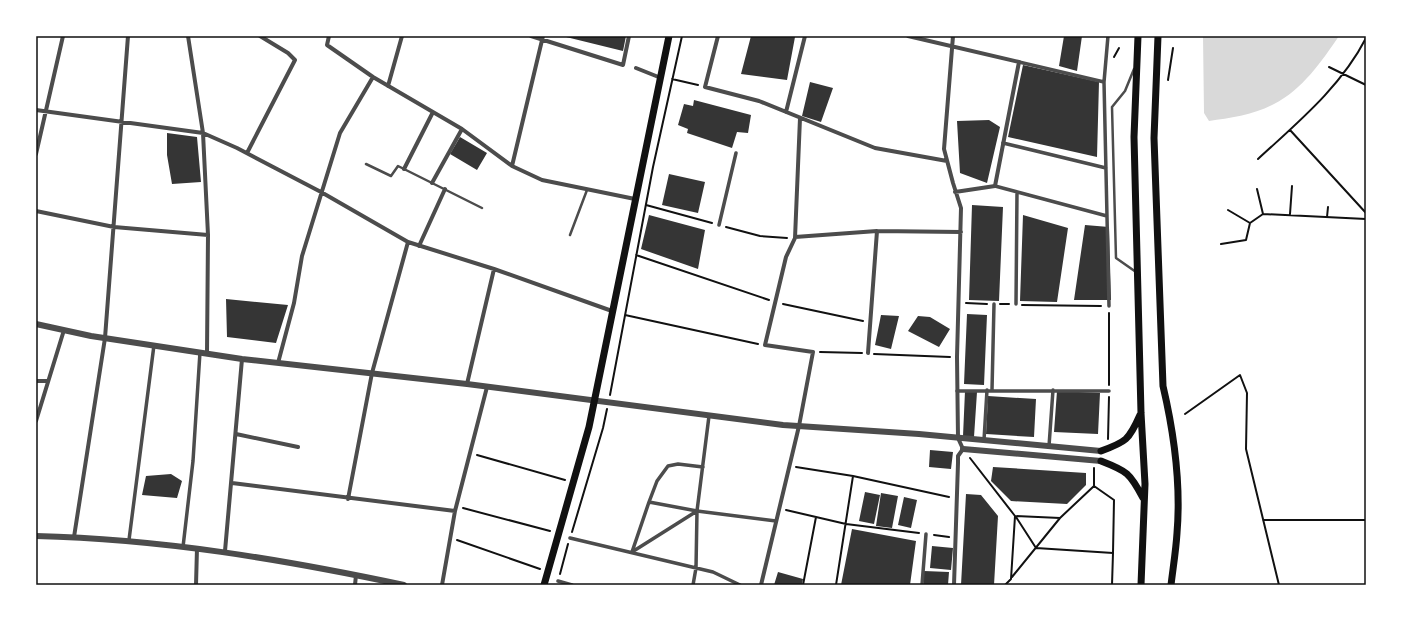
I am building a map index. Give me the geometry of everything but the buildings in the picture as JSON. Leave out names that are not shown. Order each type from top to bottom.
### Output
[{"type":"main road","points":[[544,585],[594,400],[669,36]]},
{"type":"main road","points":[[1138,36],[1134,137],[1144,500],[1141,585]]},
{"type":"main road","points":[[1158,36],[1154,138],[1163,386],[1171,422],[1178,500],[1177,532],[1171,585]]},
{"type":"main road","points":[[1101,451],[1122,443],[1132,432],[1141,413]]},
{"type":"main road","points":[[1097,460],[1124,470],[1134,480],[1144,500]]},
{"type":"street","points":[[36,154],[64,36]]},
{"type":"street","points":[[74,537],[106,338],[128,36]]},
{"type":"street","points":[[188,36],[203,133],[208,235],[207,353]]},
{"type":"street","points":[[247,153],[295,60],[288,53],[260,36]]},
{"type":"street","points":[[329,36],[327,45],[373,77],[462,129],[512,166],[542,180],[635,199]]},
{"type":"street","points":[[388,86],[402,36]]},
{"type":"street","points":[[531,36],[543,38],[623,64],[629,36]]},
{"type":"street","points":[[718,36],[705,87],[759,101],[875,148],[947,161]]},
{"type":"street","points":[[786,112],[804,36]]},
{"type":"street","points":[[908,36],[952,45],[1104,82]]},
{"type":"street","points":[[953,36],[944,149],[961,208],[957,391],[958,438],[963,449]]},
{"type":"street","points":[[1108,36],[1104,82],[1108,306]]},
{"type":"street","points":[[512,166],[543,38]]},
{"type":"street","points":[[995,186],[1019,62]]},
{"type":"street","points":[[636,68],[661,78]]},
{"type":"street","points":[[278,362],[294,303],[302,256],[340,133],[373,77]]},
{"type":"street","points":[[36,110],[203,133],[247,153],[321,192],[408,242],[494,269],[612,311]]},
{"type":"street","points":[[404,169],[433,112]]},
{"type":"street","points":[[761,585],[799,426],[813,352],[765,345],[786,257],[795,237],[800,118]]},
{"type":"street","points":[[432,182],[462,129]]},
{"type":"street","points":[[1003,143],[1106,168]]},
{"type":"street","points":[[719,225],[736,153]]},
{"type":"street","points":[[956,192],[995,186],[1107,216]]},
{"type":"street","points":[[419,246],[445,189]]},
{"type":"street","points":[[1016,304],[1017,192]]},
{"type":"street","points":[[36,211],[114,227],[208,235]]},
{"type":"street","points":[[795,237],[877,231],[961,232]]},
{"type":"street","points":[[868,353],[877,231]]},
{"type":"street","points":[[348,499],[372,373],[408,242]]},
{"type":"street","points":[[467,384],[494,269]]},
{"type":"street","points":[[992,390],[994,304]]},
{"type":"street","points":[[36,324],[106,338],[242,358],[467,384],[709,416],[799,426],[984,440],[1101,451]]},
{"type":"street","points":[[36,421],[64,330]]},
{"type":"street","points":[[129,540],[154,345]]},
{"type":"street","points":[[183,547],[193,461],[200,352]]},
{"type":"street","points":[[225,551],[242,358]]},
{"type":"street","points":[[36,381],[48,381]]},
{"type":"street","points":[[442,585],[456,509],[487,387]]},
{"type":"street","points":[[984,440],[987,390]]},
{"type":"street","points":[[1049,446],[1053,390]]},
{"type":"street","points":[[957,391],[1109,391]]},
{"type":"street","points":[[693,585],[696,568],[697,511],[709,416]]},
{"type":"street","points":[[236,434],[298,447]]},
{"type":"street","points":[[963,449],[1097,460]]},
{"type":"street","points":[[954,585],[958,500],[958,456],[963,449]]},
{"type":"street","points":[[632,552],[649,502],[658,481],[668,466],[678,464],[702,467]]},
{"type":"street","points":[[232,483],[348,499],[456,509]]},
{"type":"street","points":[[649,502],[697,511],[776,521]]},
{"type":"street","points":[[632,552],[697,511]]},
{"type":"street","points":[[922,585],[926,534]]},
{"type":"street","points":[[36,536],[129,540],[225,551],[404,585]]},
{"type":"street","points":[[570,538],[713,572],[740,585]]},
{"type":"street","points":[[196,585],[198,548]]},
{"type":"street","points":[[355,585],[356,575]]},
{"type":"street","points":[[558,581],[572,585]]},
{"type":"lane","points":[[1137,61],[1125,91],[1112,106],[1116,258],[1137,273]]},
{"type":"lane","points":[[366,164],[391,176],[398,166],[482,208]]},
{"type":"lane","points":[[570,235],[587,190]]},
{"type":"path","points":[[558,581],[604,428],[636,255],[682,36]]},
{"type":"path","points":[[1258,159],[1314,109],[1358,53],[1366,38]]},
{"type":"path","points":[[1168,80],[1173,48]]},
{"type":"path","points":[[1328,67],[1366,85]]},
{"type":"path","points":[[672,79],[705,87]]},
{"type":"path","points":[[1290,130],[1366,213]]},
{"type":"path","points":[[1290,214],[1292,186]]},
{"type":"path","points":[[1256,189],[1263,214]]},
{"type":"path","points":[[1327,217],[1328,207]]},
{"type":"path","points":[[1228,210],[1250,223]]},
{"type":"path","points":[[1221,244],[1246,240],[1250,223],[1263,214],[1290,214],[1366,219]]},
{"type":"path","points":[[636,255],[776,302],[870,323]]},
{"type":"path","points":[[959,303],[1108,306],[1110,436],[1101,451]]},
{"type":"path","points":[[625,315],[765,345]]},
{"type":"path","points":[[813,352],[957,357]]},
{"type":"path","points":[[1185,414],[1240,375],[1247,393],[1246,449],[1278,585]]},
{"type":"path","points":[[963,449],[1015,516],[1036,548]]},
{"type":"path","points":[[470,453],[573,482]]},
{"type":"path","points":[[1005,585],[1060,518],[1094,486],[1097,460]]},
{"type":"path","points":[[790,465],[853,476],[958,500]]},
{"type":"path","points":[[836,585],[853,476]]},
{"type":"path","points":[[1094,486],[1114,500],[1112,585]]},
{"type":"path","points":[[779,508],[846,524],[956,538]]},
{"type":"path","points":[[456,509],[559,533]]},
{"type":"path","points":[[1015,516],[1060,518]]},
{"type":"path","points":[[1011,578],[1015,516]]},
{"type":"path","points":[[803,585],[816,517]]},
{"type":"path","points":[[1263,520],[1366,520]]},
{"type":"path","points":[[450,538],[547,572]]},
{"type":"path","points":[[1036,548],[1113,553]]},
{"type":"shaded area","points":[[1203,36],[1339,36],[1311,74],[1294,91],[1284,98],[1258,111],[1209,121],[1204,113]]}]
